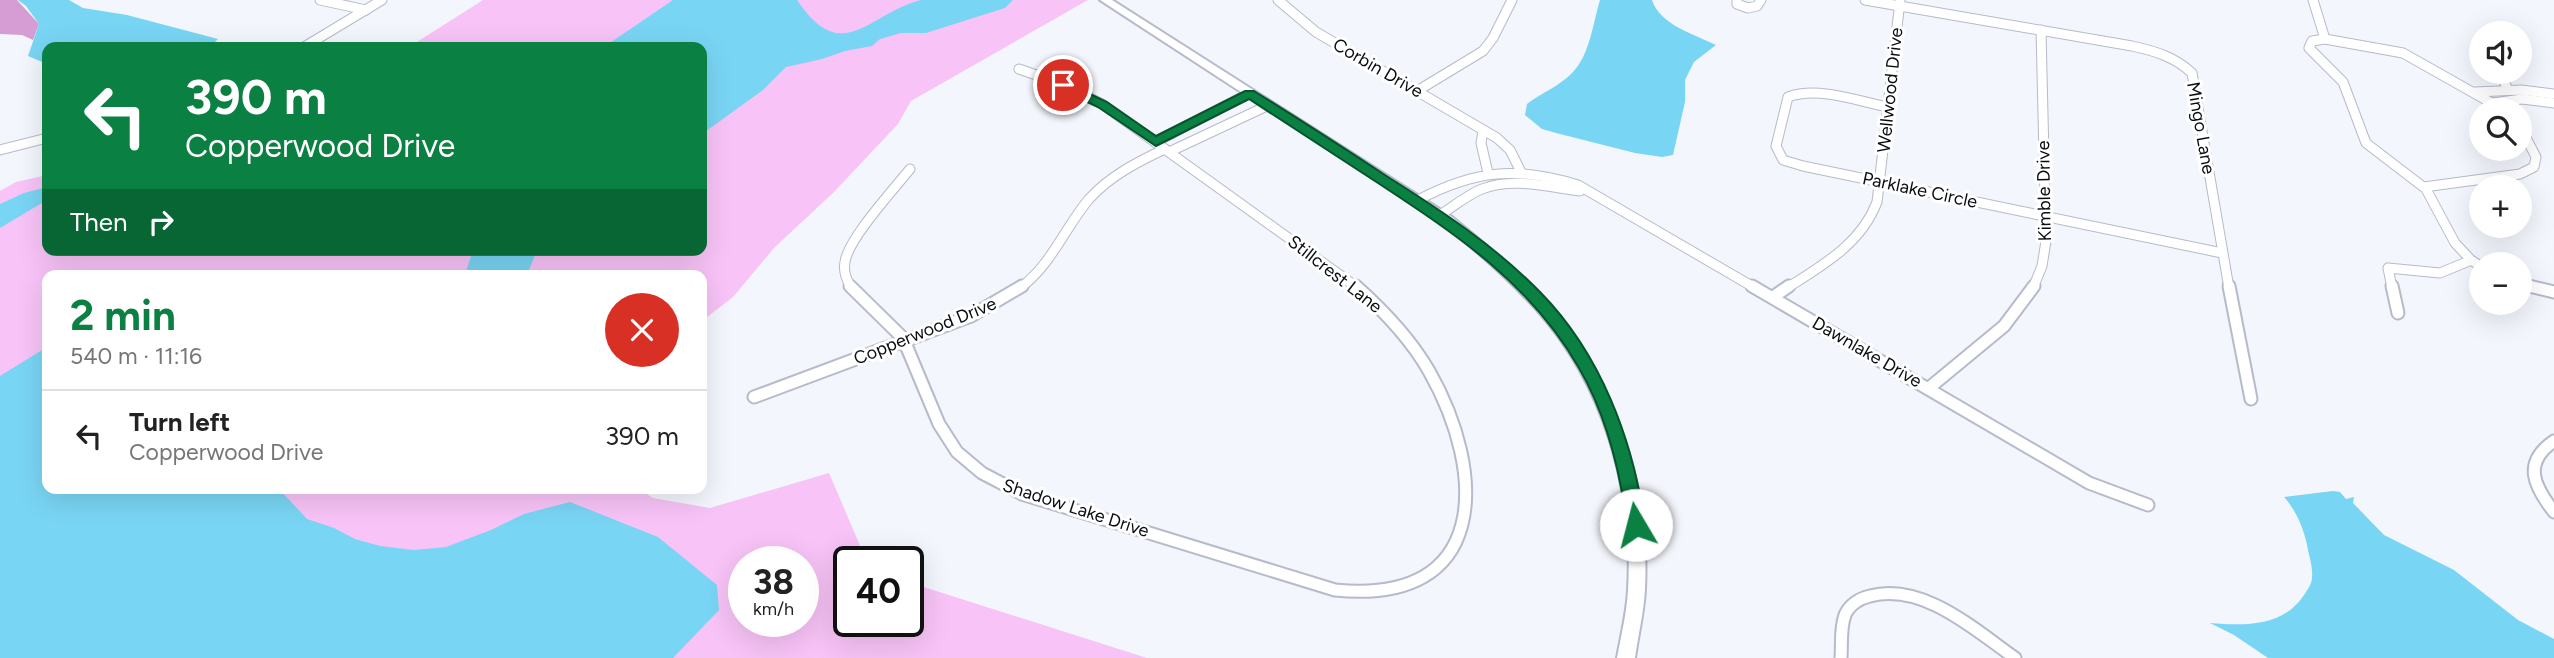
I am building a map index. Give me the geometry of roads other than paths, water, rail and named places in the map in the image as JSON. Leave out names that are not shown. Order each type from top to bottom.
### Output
[{"type":"street","points":[[320,0],[366,9]]},
{"type":"street","points":[[312,42],[382,0]]},
{"type":"street","points":[[1105,0],[1440,215],[1465,233],[1544,306],[1588,369],[1612,420],[1629,475],[1637,539],[1636,597],[1626,658]]},
{"type":"street","name":"Corbin Drive","points":[[1278,0],[1316,32],[1483,130],[1510,150],[1521,172]]},
{"type":"street","points":[[1417,91],[1483,51],[1493,38],[1512,0]]},
{"type":"street","points":[[1737,0],[1737,5],[1748,8],[1757,6],[1761,0]]},
{"type":"street","name":"Mingo Lane","points":[[1865,0],[1900,3],[2112,42],[2168,55],[2192,73],[2250,399]]},
{"type":"street","points":[[2313,0],[2325,39]]},
{"type":"street","name":"Wellwood Drive","points":[[1773,297],[1858,237],[1873,216],[1880,182],[1900,3]]},
{"type":"street","name":"Kimble Drive","points":[[1928,388],[1999,330],[2029,298],[2037,283],[2045,257],[2046,216],[2040,30]]},
{"type":"street","points":[[2398,313],[2388,268],[2434,274],[2454,272],[2469,261],[2448,235],[2424,187],[2381,157],[2359,133],[2346,86],[2337,73],[2309,48],[2312,41],[2325,39],[2403,53],[2485,98]]},
{"type":"street","name":"Stillcrest Lane","points":[[1019,69],[1089,97],[1359,288],[1399,328],[1429,369],[1448,410],[1463,475],[1464,522],[1451,553],[1433,571],[1412,583]]},
{"type":"street","points":[[2505,84],[2508,90]]},
{"type":"street","points":[[2475,92],[2508,90],[2554,94]]},
{"type":"street","name":"Copperwood Drive","points":[[754,397],[979,313],[1021,288],[1046,264],[1083,206],[1098,189],[1124,170],[1250,93]]},
{"type":"street","name":"Parklake Circle","points":[[1888,107],[1808,93],[1794,94],[1788,97],[1776,146],[1783,160],[2222,253]]},
{"type":"street","points":[[2532,100],[2554,103]]},
{"type":"street","name":"Copperwood Drive","points":[[1163,148],[1269,106]]},
{"type":"street","points":[[1483,130],[1481,143],[1488,173]]},
{"type":"street","points":[[0,150],[42,139]]},
{"type":"street","points":[[2424,187],[2520,174],[2534,167],[2536,157],[2532,149]]},
{"type":"street","name":"Shadow Lake Drive","points":[[910,169],[855,239],[844,265],[845,278],[852,289],[898,330],[944,436],[974,469],[1006,488],[1335,590],[1373,593],[1412,583]]},
{"type":"street","points":[[1509,171],[1513,184]]},
{"type":"street","name":"Dawnlake Drive","points":[[1418,200],[1450,182],[1509,171],[1558,178],[1590,191],[2089,483],[2111,494],[2148,505]]},
{"type":"street","name":"Dawnlake Drive","points":[[1440,215],[1481,189],[1513,184],[1590,191]]},
{"type":"street","points":[[2532,287],[2554,292]]},
{"type":"street","points":[[2554,441],[2543,447],[2534,460],[2534,478],[2543,499],[2554,512]]},
{"type":"street","points":[[1841,658],[1846,614],[1854,603],[1885,591],[1921,599],[1937,607],[2015,658]]},
{"type":"water","points":[[18,0],[69,0],[83,8],[127,15],[218,39],[215,42],[42,42],[42,62],[28,56],[39,24]]},
{"type":"water","points":[[673,0],[797,0],[813,20],[828,31],[842,33],[871,24],[921,0],[1013,0],[1005,8],[926,33],[901,33],[880,39],[872,46],[786,67],[763,90],[707,130],[707,42],[611,42]]},
{"type":"water","points":[[1600,0],[1652,0],[1656,9],[1670,22],[1716,45],[1694,62],[1685,80],[1685,102],[1673,155],[1662,157],[1635,153],[1556,133],[1542,129],[1525,115],[1527,104],[1562,81],[1579,65]]},
{"type":"water","points":[[42,188],[42,203],[0,228],[0,204]]},
{"type":"water","points":[[471,256],[535,256],[529,270],[467,270]]},
{"type":"water","points":[[42,350],[42,494],[284,494],[307,519],[355,539],[380,546],[414,550],[446,547],[524,514],[570,502],[658,537],[717,585],[719,610],[673,658],[0,658],[0,376]]},
{"type":"water","points":[[2340,492],[2346,499],[2354,497],[2353,503],[2384,535],[2454,570],[2518,620],[2554,639],[2554,658],[2268,658],[2234,635],[2210,623],[2264,622],[2287,612],[2297,604],[2311,583],[2312,567],[2303,529],[2284,497]]}]
